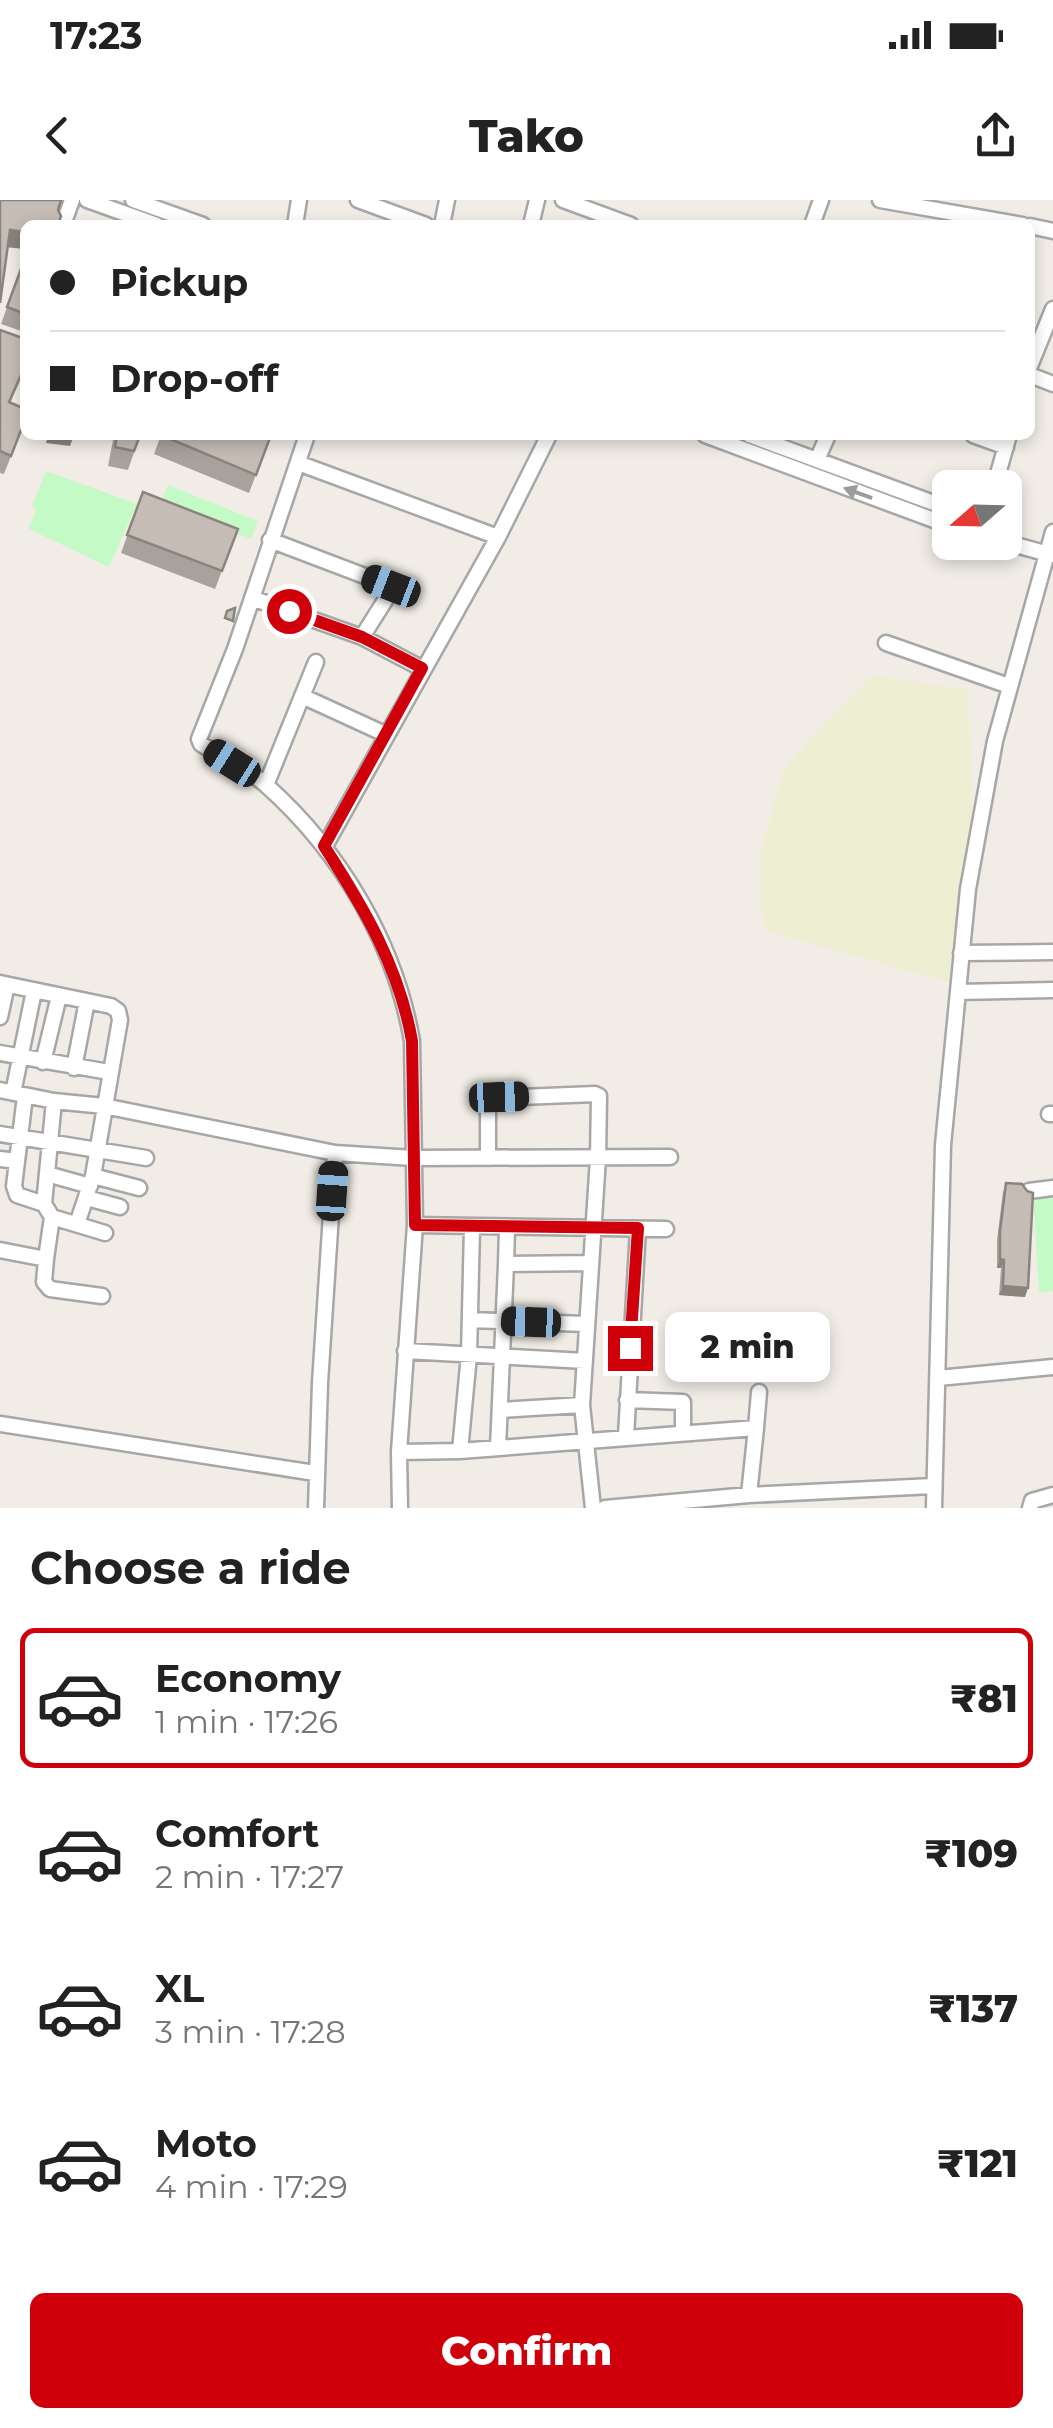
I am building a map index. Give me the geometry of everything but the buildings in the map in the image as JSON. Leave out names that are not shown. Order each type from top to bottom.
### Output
[{"type":"street","points":[[87,200],[143,220]]},
{"type":"street","points":[[133,200],[189,220]]},
{"type":"street","points":[[358,200],[412,220]]},
{"type":"street","points":[[564,200],[588,204],[621,220]]},
{"type":"street","points":[[880,200],[993,220]]},
{"type":"street","points":[[1035,354],[1053,309]]},
{"type":"street","points":[[306,440],[200,738],[202,744],[266,785],[324,846],[382,942],[407,1012],[412,1041],[415,1225],[398,1452],[400,1508]]},
{"type":"street","points":[[324,846],[498,537],[546,440]]},
{"type":"street","points":[[732,440],[932,519]]},
{"type":"street","points":[[762,440],[932,502]]},
{"type":"street","points":[[817,460],[826,440]]},
{"type":"street","points":[[999,470],[1007,441]]},
{"type":"street","points":[[298,463],[498,537]]},
{"type":"street","points":[[934,1508],[940,1187],[968,889],[995,740],[1053,532]]},
{"type":"street","points":[[270,540],[391,586],[392,591],[362,637]]},
{"type":"street","points":[[1022,544],[1049,554]]},
{"type":"street","points":[[252,598],[362,637],[422,668]]},
{"type":"street","points":[[886,643],[1009,686]]},
{"type":"street","points":[[266,785],[316,662]]},
{"type":"street","points":[[302,696],[387,735]]},
{"type":"street","points":[[961,952],[1053,952]]},
{"type":"street","points":[[0,1017],[4,984],[118,1011],[120,1020],[90,1187],[77,1224]]},
{"type":"street","points":[[34,990],[13,1093],[20,1138],[16,1195],[105,1233]]},
{"type":"street","points":[[958,992],[1053,990]]},
{"type":"street","points":[[43,1062],[58,996]]},
{"type":"street","points":[[74,1068],[87,1001]]},
{"type":"street","points":[[0,1053],[109,1072]]},
{"type":"street","points":[[13,1093],[54,1102],[104,1106],[335,1153],[413,1158],[670,1157]]},
{"type":"street","points":[[488,1158],[488,1105],[493,1098],[595,1094],[600,1100],[582,1405],[593,1508]]},
{"type":"street","points":[[54,1102],[44,1282],[47,1287],[102,1296]]},
{"type":"street","points":[[0,1134],[146,1158]]},
{"type":"street","points":[[316,1508],[335,1153]]},
{"type":"street","points":[[0,1159],[18,1161]]},
{"type":"street","points":[[48,1174],[90,1187],[139,1188]]},
{"type":"street","points":[[90,1187],[120,1208]]},
{"type":"street","points":[[1029,1191],[1053,1188]]},
{"type":"street","points":[[415,1225],[666,1230]]},
{"type":"street","points":[[460,1451],[469,1355],[472,1228]]},
{"type":"street","points":[[498,1448],[507,1228]]},
{"type":"street","points":[[626,1436],[638,1228]]},
{"type":"street","points":[[0,1250],[46,1259]]},
{"type":"street","points":[[506,1264],[591,1263]]},
{"type":"street","points":[[470,1320],[586,1324]]},
{"type":"street","points":[[405,1351],[585,1361]]},
{"type":"street","points":[[938,1378],[1053,1367]]},
{"type":"street","points":[[749,1496],[758,1392]]},
{"type":"street","points":[[628,1400],[683,1402],[683,1433]]},
{"type":"street","points":[[500,1410],[582,1405]]},
{"type":"street","points":[[0,1424],[316,1473]]},
{"type":"street","points":[[398,1452],[460,1451],[756,1428]]},
{"type":"street","points":[[605,1508],[933,1486]]},
{"type":"street","points":[[1030,1508],[1032,1501],[1053,1495]]},
{"type":"green space","points":[[46,471],[137,504],[109,567],[29,529],[36,509],[32,506]]},
{"type":"green space","points":[[168,485],[258,521],[251,539],[161,502]]},
{"type":"green space","points":[[872,675],[968,690],[974,840],[951,983],[766,931],[761,908],[760,855],[784,768]]},
{"type":"green space","points":[[1053,1189],[1053,1291],[1039,1293],[1033,1192]]},
{"type":"route","points":[[289,611],[362,637],[422,668],[324,846],[367,912],[407,1012],[412,1041],[415,1225],[638,1228],[630,1348]]}]
